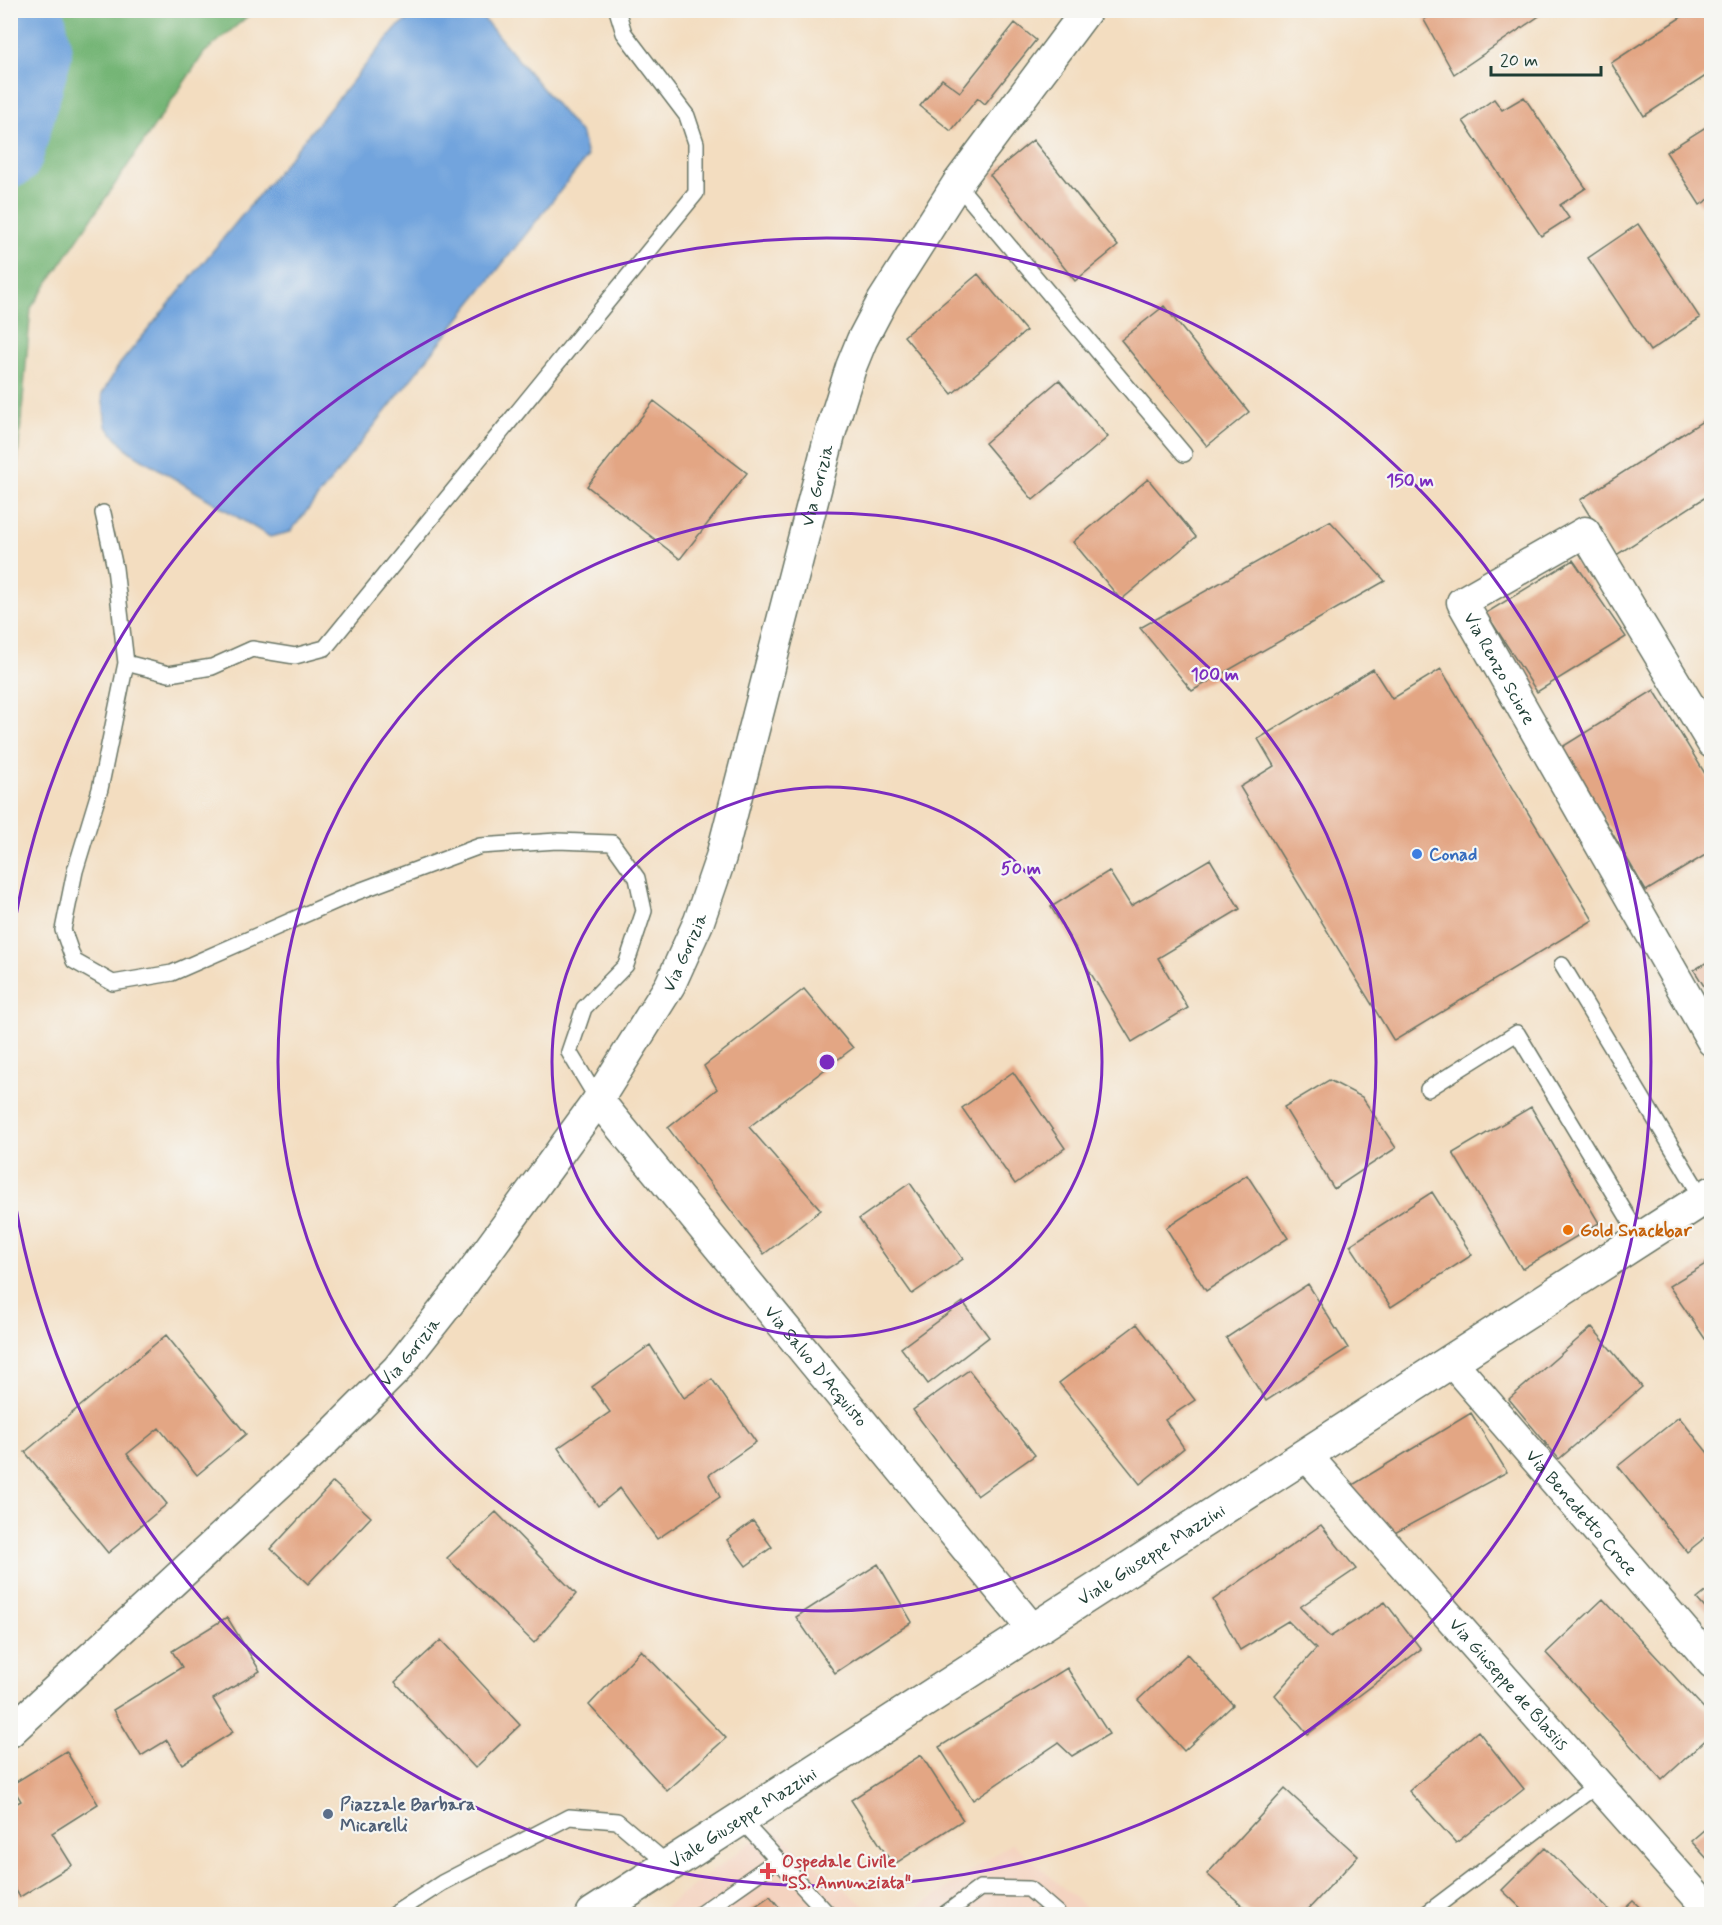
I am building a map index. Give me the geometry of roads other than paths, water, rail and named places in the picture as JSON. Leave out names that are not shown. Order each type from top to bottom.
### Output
[{"type":"main road","name":"Viale Giuseppe Mazzini","points":[[595,1914],[1707,1196]]},
{"type":"street","name":"Via Gorizia","points":[[10,1732],[318,1448],[397,1369],[453,1298],[598,1100],[670,985],[699,921],[721,857],[831,431],[862,340],[883,300],[957,184],[1087,10]]},
{"type":"street","name":"Via Renzo Sciore","points":[[1712,743],[1585,532],[1462,602],[1712,1041]]},
{"type":"street","name":"Via Salvo D'Acquisto","points":[[598,1100],[1033,1630]]},
{"type":"street","name":"Via Benedetto Croce","points":[[1451,1361],[1712,1663]]},
{"type":"street","name":"Via Giuseppe de Blasiis","points":[[1306,1455],[1712,1913]]},
{"type":"lane","points":[[126,663],[169,674],[212,667],[252,649],[295,656],[326,648],[696,193],[696,143],[687,116],[624,33],[617,10]]},
{"type":"lane","points":[[957,184],[1184,454]]},
{"type":"lane","points":[[103,513],[115,568],[126,663],[100,789],[75,871],[63,930],[74,961],[113,983],[172,973],[354,893],[480,846],[557,841],[612,843],[637,878],[644,911],[626,965],[584,1008],[569,1052],[598,1100]]},
{"type":"lane","points":[[1562,965],[1707,1196]]},
{"type":"lane","points":[[1428,1089],[1517,1033],[1641,1239]]},
{"type":"lane","points":[[1426,1914],[1598,1784]]},
{"type":"lane","points":[[394,1914],[442,1883],[569,1816],[617,1821],[669,1865]]},
{"type":"lane","points":[[740,1819],[828,1914]]},
{"type":"lane","points":[[700,1914],[777,1860]]},
{"type":"lane","points":[[945,1914],[980,1888],[1029,1889],[1056,1914]]},
{"type":"water","points":[[421,11],[477,11],[582,135],[587,157],[290,532],[270,537],[129,451],[106,426],[102,394],[119,365],[396,28]]},
{"type":"waterway","points":[[10,155],[39,53],[31,10]]},
{"type":"place","name":"Conad","points":[[1417,854]]},
{"type":"place","name":"Gold Snackbar","points":[[1568,1230]]},
{"type":"place","name":"Piazzale Barbara Micarelli","points":[[328,1814]]},
{"type":"place","name":"Ospedale Civile \"SS. Annunziata\"","points":[[768,1871]]}]
